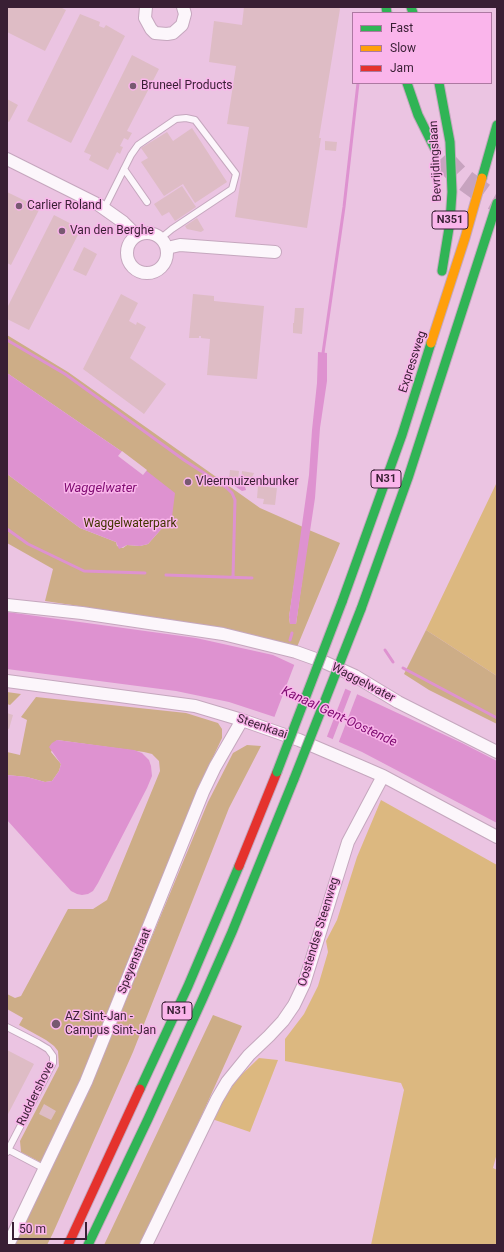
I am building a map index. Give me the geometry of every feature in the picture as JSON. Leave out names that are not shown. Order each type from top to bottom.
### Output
[{"type":"highway","points":[[407,84],[418,115],[435,149]]},
{"type":"highway","name":"Bevrijdingslaan","points":[[439,84],[450,142],[452,192],[450,222],[439,283]]},
{"type":"highway","name":"Expressweg","points":[[68,1245],[226,900],[277,772],[342,602],[402,435],[465,238],[497,125]]},
{"type":"highway","name":"N31","points":[[88,1245],[148,1119],[206,990],[261,861],[361,609],[395,514],[497,203]]},
{"type":"highway","points":[[453,340],[472,310]]},
{"type":"highway","points":[[427,356],[425,332],[429,318]]},
{"type":"street","points":[[146,7],[145,18],[147,24],[155,32],[167,34],[173,33],[182,25],[185,14],[183,7]]},
{"type":"street","points":[[7,160],[104,209],[123,222],[136,235]]},
{"type":"street","points":[[149,232],[156,234],[164,243],[166,260],[158,270],[151,273],[144,273],[131,265],[126,253],[131,240],[136,235],[149,232]]},
{"type":"street","points":[[164,243],[275,252]]},
{"type":"street","name":"Waggelwater","points":[[7,605],[82,613],[223,634],[296,652],[324,662],[355,676],[398,702],[497,752]]},
{"type":"street","name":"Steenkaai","points":[[7,682],[195,706],[242,720],[299,740],[383,776],[497,837]]},
{"type":"street","name":"Speyenstraat","points":[[8,1245],[86,1082],[203,792],[215,767],[242,720]]},
{"type":"street","name":"Oostendse Steenweg","points":[[146,1245],[217,1099],[227,1082],[249,1055],[283,1021],[294,1005],[304,984],[348,842],[383,776]]},
{"type":"lane","points":[[104,209],[138,145],[176,120],[186,118],[195,120],[236,174],[232,189],[172,229],[164,243]]},
{"type":"lane","points":[[124,169],[147,202]]},
{"type":"lane","name":"Ruddershove","points":[[7,1028],[48,1049],[53,1056],[53,1063],[7,1150]]},
{"type":"lane","points":[[7,1150],[45,1169]]},
{"type":"shaded area","name":"Waggelwaterpark","points":[[7,335],[68,372],[260,508],[303,527],[289,617],[290,624],[296,624],[309,530],[340,543],[297,647],[173,620],[45,601],[53,569],[7,543],[7,474],[80,528],[116,542],[117,546],[123,548],[127,545],[140,546],[148,544],[172,517],[121,451],[7,373]]},
{"type":"shaded area","points":[[497,482],[497,676],[426,630]]},
{"type":"shaded area","points":[[426,630],[497,676],[497,724],[429,690],[404,674]]},
{"type":"shaded area","points":[[7,692],[21,694],[10,705],[7,704]]},
{"type":"shaded area","points":[[36,697],[186,713],[218,723],[222,729],[222,738],[198,789],[83,1081],[45,1159],[40,1162],[21,1152],[20,1141],[59,1066],[58,1051],[46,1040],[19,1025],[23,1018],[7,1009],[7,994],[15,998],[21,996],[68,909],[93,909],[107,900],[160,771],[159,761],[152,754],[57,740],[51,752],[61,764],[59,771],[52,781],[45,782],[27,777],[7,775],[7,752],[20,755],[27,720],[21,717]]},
{"type":"shaded area","points":[[247,745],[261,746],[229,808],[133,1052],[53,1233],[47,1245],[13,1245],[97,1069],[208,802],[233,753]]},
{"type":"shaded area","points":[[381,800],[497,865],[497,1153],[493,1168],[497,1170],[497,1245],[371,1245],[404,1090],[401,1083],[285,1061],[285,1039],[304,1014],[318,986],[328,952],[326,941],[337,920],[357,857]]},
{"type":"shaded area","points":[[213,1015],[242,1026],[178,1168],[140,1245],[104,1245]]},
{"type":"shaded area","points":[[259,1058],[278,1060],[250,1132],[212,1119],[236,1080]]},
{"type":"water","points":[[318,352],[327,353],[327,381],[320,428],[315,498],[296,624],[290,624],[289,617],[309,475],[317,383]]},
{"type":"water","name":"Waggelwater","points":[[7,373],[121,451],[175,493],[172,517],[148,544],[140,546],[127,545],[119,549],[116,542],[80,528],[7,474]]},
{"type":"water","points":[[227,478],[236,485],[242,485],[246,490],[242,491],[226,480]]},
{"type":"water","name":"Kanaal Gent-Oostende","points":[[7,612],[196,638],[273,655],[462,743],[497,761],[497,823],[362,752],[305,727],[229,702],[176,691],[7,669]]},
{"type":"water","points":[[57,740],[134,750],[142,753],[149,760],[151,766],[152,776],[147,788],[98,883],[93,891],[88,894],[82,895],[71,891],[7,820],[7,775],[27,777],[45,782],[52,781],[59,771],[61,764],[49,747]]},
{"type":"pier","points":[[122,451],[147,470],[143,475],[118,456]]},
{"type":"pier","points":[[295,663],[346,687],[326,739],[274,718]]},
{"type":"pier","points":[[352,689],[358,692],[338,744],[332,741]]},
{"type":"building","points":[[7,7],[60,7],[66,10],[45,51],[7,32]]},
{"type":"building","points":[[244,7],[339,7],[340,9],[319,138],[321,138],[307,228],[235,217],[249,127],[227,124],[236,66],[209,62],[214,21],[242,25]]},
{"type":"building","points":[[80,14],[100,22],[99,26],[104,28],[106,25],[125,36],[71,143],[27,121]]},
{"type":"building","points":[[132,55],[159,69],[127,131],[132,133],[128,140],[124,138],[120,146],[123,147],[120,154],[117,152],[108,170],[89,160],[91,155],[84,152]]},
{"type":"building","points":[[7,99],[18,105],[9,122],[7,121]]},
{"type":"building","points":[[192,128],[227,182],[195,203],[183,184],[164,196],[141,162],[148,158],[141,148],[167,132],[173,141]]},
{"type":"building","points":[[325,141],[337,142],[336,151],[325,150]]},
{"type":"building","points":[[182,186],[196,207],[175,221],[169,212],[162,216],[154,204]]},
{"type":"building","points":[[7,192],[40,208],[11,265],[7,263]]},
{"type":"building","points":[[54,215],[81,229],[29,330],[7,319],[7,308]]},
{"type":"building","points":[[197,218],[204,230],[201,232],[187,229],[185,226]]},
{"type":"building","points":[[84,247],[97,254],[86,276],[73,270]]},
{"type":"building","points":[[121,294],[138,303],[129,321],[136,325],[137,322],[146,327],[130,358],[166,384],[144,414],[83,369]]},
{"type":"building","points":[[193,294],[214,296],[214,301],[264,306],[257,379],[207,375],[210,339],[201,338],[201,336],[199,336],[199,338],[189,338]]},
{"type":"building","points":[[295,308],[304,308],[302,334],[293,333]]},
{"type":"building","points":[[230,470],[239,471],[238,480],[229,479]]},
{"type":"building","points":[[242,471],[254,473],[250,482],[241,481]]},
{"type":"building","points":[[258,486],[277,488],[275,505],[263,504],[264,499],[257,498]]},
{"type":"building","points":[[7,713],[13,715],[9,729],[7,728]]},
{"type":"building","points":[[7,1050],[34,1064],[7,1116]]},
{"type":"building","points":[[44,1104],[56,1111],[51,1120],[39,1114]]},
{"type":"waterway","points":[[323,353],[344,207],[358,84]]},
{"type":"waterway","points":[[7,340],[65,374],[232,493],[235,500],[233,577]]},
{"type":"waterway","points":[[7,529],[28,544],[84,571],[145,573]]},
{"type":"waterway","points":[[166,575],[252,578]]},
{"type":"waterway","points":[[290,640],[292,633]]},
{"type":"waterway","points":[[385,650],[393,662]]},
{"type":"waterway","points":[[403,668],[497,718]]},
{"type":"tunnel","points":[[442,158],[459,176],[495,200]]},
{"type":"traffic: fast","points":[[386,7],[387,12]]},
{"type":"traffic: fast","points":[[411,7],[413,12]]},
{"type":"traffic: fast","points":[[407,84],[418,115],[435,149]]},
{"type":"traffic: fast","points":[[439,84],[450,142],[452,192],[450,222],[442,271]]},
{"type":"traffic: fast","points":[[482,178],[497,125]]},
{"type":"traffic: fast","points":[[361,609],[408,478],[497,203]]},
{"type":"traffic: fast","points":[[342,602],[402,435],[431,343]]},
{"type":"traffic: fast","points":[[277,772],[342,602]]},
{"type":"traffic: fast","points":[[294,779],[361,609]]},
{"type":"traffic: fast","points":[[88,1245],[148,1119],[203,998],[232,932],[294,779]]},
{"type":"traffic: fast","points":[[140,1089],[188,986],[239,866]]},
{"type":"traffic: slow","points":[[431,343],[465,238],[482,178]]},
{"type":"traffic: jam","points":[[239,866],[277,772]]},
{"type":"traffic: jam","points":[[68,1245],[140,1089]]},
{"type":"place","name":"Bruneel Products","points":[[133,86]]},
{"type":"place","name":"Carlier Roland","points":[[19,206]]},
{"type":"place","name":"Van den Berghe","points":[[62,231]]},
{"type":"place","name":"Vleermuizenbunker","points":[[188,482]]},
{"type":"place","name":"AZ Sint-Jan - Campus Sint-Jan","points":[[56,1024]]}]
